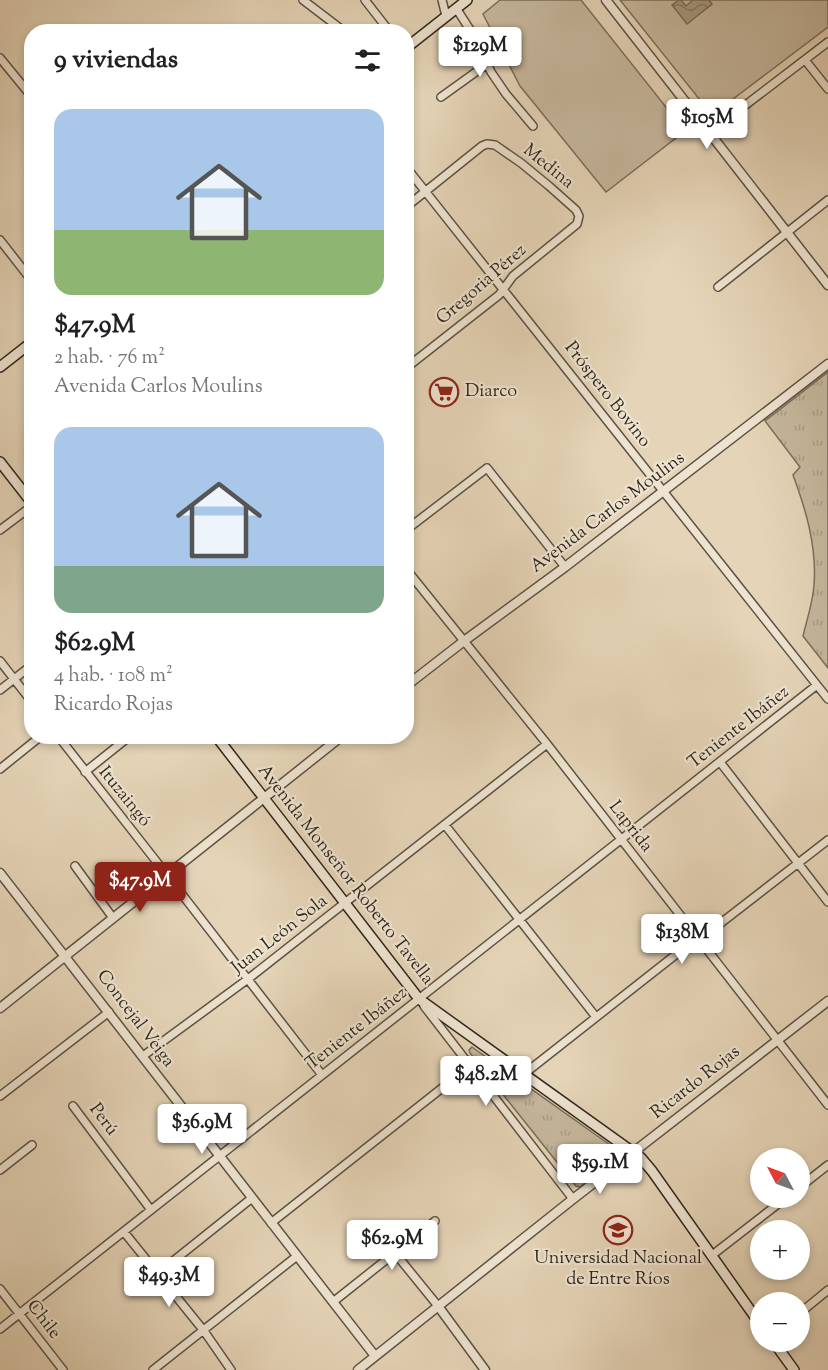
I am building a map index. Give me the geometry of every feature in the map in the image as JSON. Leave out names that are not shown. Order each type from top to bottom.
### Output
[{"type":"main road","points":[[414,42],[466,0]]},
{"type":"main road","points":[[0,367],[24,348]]},
{"type":"main road","points":[[0,462],[24,494]]},
{"type":"main road","name":"Avenida Monseñor Roberto Tavella","points":[[222,744],[419,999],[641,1158],[750,1310]]},
{"type":"main road","points":[[781,1352],[794,1370]]},
{"type":"street","points":[[303,0],[334,24]]},
{"type":"street","points":[[365,0],[384,24]]},
{"type":"street","points":[[442,0],[446,16]]},
{"type":"street","points":[[606,0],[828,285]]},
{"type":"street","points":[[456,8],[506,94],[533,126]]},
{"type":"street","points":[[710,133],[828,42]]},
{"type":"street","points":[[0,58],[24,88]]},
{"type":"street","points":[[805,60],[828,89]]},
{"type":"street","points":[[441,97],[487,64]]},
{"type":"street","name":"Medina","points":[[426,191],[482,146],[495,145],[567,201],[579,216],[577,224]]},
{"type":"street","name":"Próspero Bovino","points":[[414,176],[828,699]]},
{"type":"street","points":[[414,201],[426,191]]},
{"type":"street","points":[[718,287],[828,200]]},
{"type":"street","name":"Gregoria Pérez","points":[[414,362],[499,295],[513,276],[577,224]]},
{"type":"street","points":[[0,240],[24,271]]},
{"type":"street","name":"Avenida Carlos Moulins","points":[[414,680],[565,567],[828,364]]},
{"type":"street","points":[[414,524],[487,468],[565,567]]},
{"type":"street","points":[[0,530],[24,510]]},
{"type":"street","name":"Laprida","points":[[414,579],[547,744],[828,1105]]},
{"type":"street","points":[[0,662],[24,692]]},
{"type":"street","points":[[0,690],[24,671]]},
{"type":"street","name":"Teniente Ibáñez","points":[[0,1329],[817,685]]},
{"type":"street","points":[[0,768],[31,744]]},
{"type":"street","name":"Ituzaingó","points":[[64,744],[322,1075]]},
{"type":"street","points":[[85,772],[120,744]]},
{"type":"street","points":[[0,1008],[332,744]]},
{"type":"street","name":"Juan León Sola","points":[[143,1056],[248,979],[547,744]]},
{"type":"street","points":[[720,762],[828,902]]},
{"type":"street","points":[[445,825],[596,1017]]},
{"type":"street","points":[[524,1074],[688,945],[708,933],[828,840]]},
{"type":"street","points":[[75,866],[113,918]]},
{"type":"street","name":"Concejal Veiga","points":[[0,873],[375,1356]]},
{"type":"street","points":[[419,999],[573,1199]]},
{"type":"street","name":"Ricardo Rojas","points":[[358,1370],[828,1001]]},
{"type":"street","points":[[0,1096],[109,1012]]},
{"type":"street","points":[[271,1223],[470,1066]]},
{"type":"street","name":"Perú","points":[[73,1106],[152,1210]]},
{"type":"street","points":[[0,1170],[32,1145]]},
{"type":"street","points":[[810,1179],[828,1165]]},
{"type":"street","points":[[157,1274],[252,1198]]},
{"type":"street","points":[[711,1256],[773,1208]]},
{"type":"street","points":[[333,1302],[435,1221]]},
{"type":"street","points":[[124,1232],[204,1330],[231,1370]]},
{"type":"street","points":[[395,1253],[485,1370]]},
{"type":"street","points":[[153,1370],[297,1256]]},
{"type":"street","name":"Chile","points":[[0,1289],[63,1370]]},
{"type":"street","points":[[810,1304],[828,1290]]},
{"type":"green space","points":[[500,0],[581,0],[685,131],[606,192],[520,86],[483,14]]},
{"type":"green space","points":[[620,0],[828,0],[828,27],[712,115]]},
{"type":"green space","points":[[828,372],[828,668],[803,636],[814,585],[814,557],[810,529],[793,475],[800,467],[765,421]]},
{"type":"green space","points":[[472,1047],[620,1152],[619,1156],[580,1187],[576,1186],[470,1053],[469,1050]]},
{"type":"water","points":[[679,0],[686,6],[693,0],[709,0],[712,4],[687,24],[672,5]]},
{"type":"place","name":"Diarco","points":[[444,392]]},
{"type":"place","name":"Universidad Nacional de Entre Ríos","points":[[618,1230]]}]
